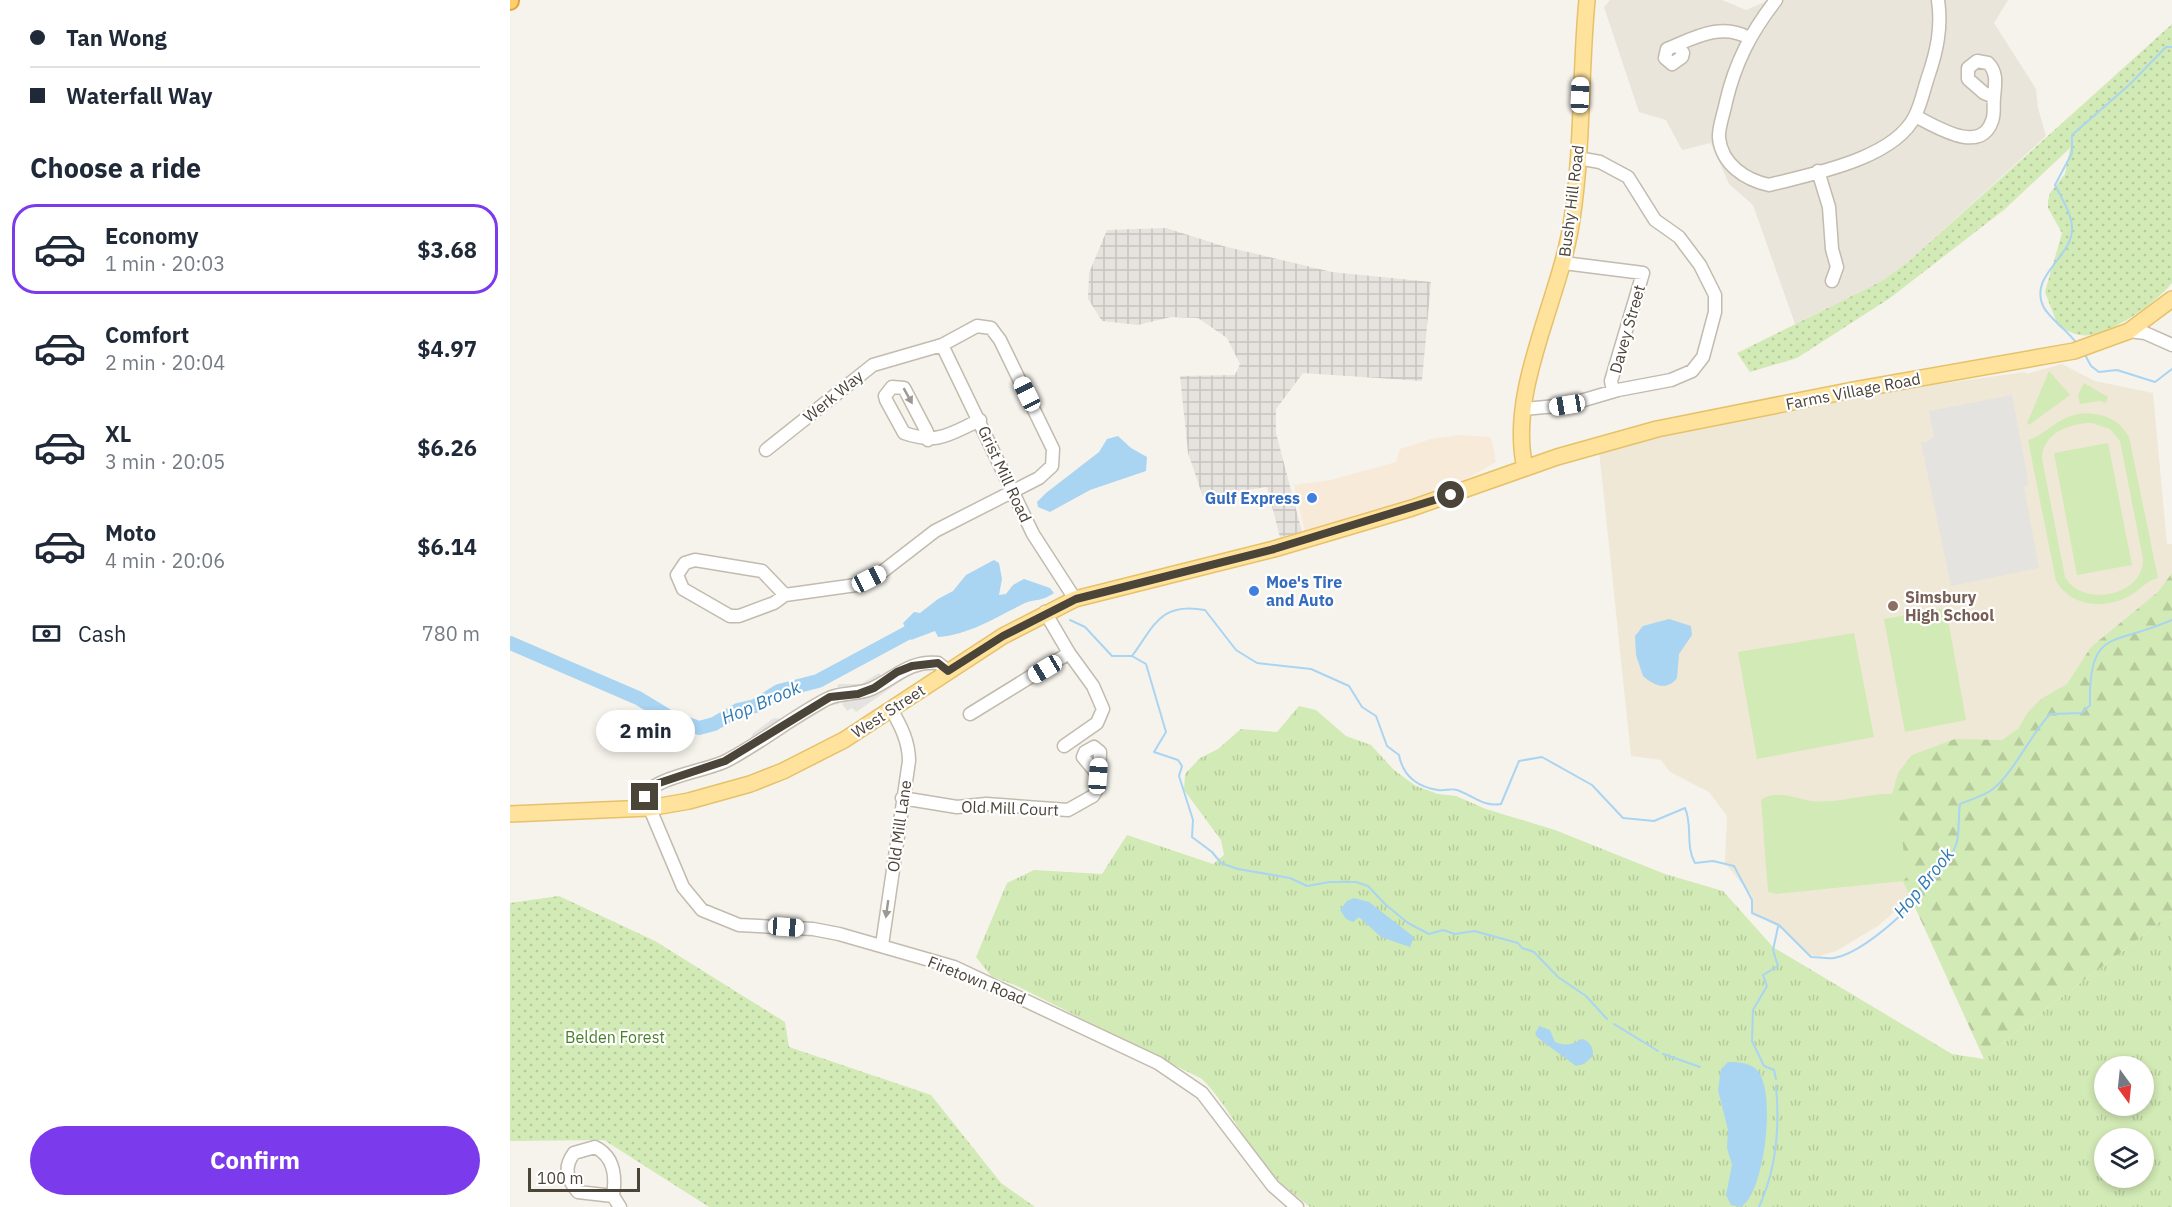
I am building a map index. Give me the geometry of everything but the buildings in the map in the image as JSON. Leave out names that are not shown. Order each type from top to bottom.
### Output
[{"type":"main road","name":"Bushy Hill Road","points":[[1525,468],[1521,452],[1523,409],[1564,263],[1573,218],[1587,0]]},
{"type":"main road","name":"Farms Village Road","points":[[1525,468],[1574,451],[1657,429],[1853,390],[2079,349],[2129,332],[2172,299]]},
{"type":"main road","name":"West Street","points":[[510,814],[649,808],[723,792],[765,778],[844,740],[948,671],[1046,612],[1076,599],[1274,549],[1412,508],[1525,468]]},
{"type":"street","points":[[1776,0],[1749,38],[1732,77],[1718,136],[1721,149],[1742,176],[1769,185],[1818,171],[1889,145],[1915,116],[1940,31],[1938,0]]},
{"type":"street","points":[[1678,45],[1718,30],[1741,34],[1749,38]]},
{"type":"street","points":[[1915,116],[1950,134],[1977,136],[1991,124],[1994,97]]},
{"type":"street","points":[[1523,409],[1567,405],[1613,391],[1671,380],[1698,368],[1715,312],[1715,296],[1700,265],[1679,237],[1654,220],[1628,177],[1600,162],[1578,158]]},
{"type":"street","points":[[1818,171],[1829,207],[1832,249],[1837,267],[1832,281]]},
{"type":"street","name":"Davey Street","points":[[1564,263],[1643,273],[1611,381],[1613,391]]},
{"type":"street","name":"Werk Way","points":[[766,450],[873,364],[942,345],[977,326],[991,328],[1000,340],[1053,449],[1054,458],[1048,472],[1012,492]]},
{"type":"street","points":[[2129,332],[2145,333],[2172,345]]},
{"type":"street","name":"Grist Mill Road","points":[[942,345],[1033,534],[1076,599]]},
{"type":"street","points":[[928,440],[942,437],[980,420]]},
{"type":"street","points":[[785,595],[762,571],[695,560],[685,563],[677,575],[683,589],[730,616],[753,613],[785,595],[856,585],[882,572],[958,518],[1012,492]]},
{"type":"street","points":[[1046,612],[1069,653],[1093,686],[1103,709],[1097,723],[1064,746]]},
{"type":"street","points":[[970,714],[1069,653]]},
{"type":"street","points":[[649,808],[645,797],[653,785],[725,761],[830,697],[858,694],[874,688],[897,672],[912,666],[938,663],[948,671]]},
{"type":"street","name":"Old Mill Lane","points":[[882,945],[909,750],[891,710]]},
{"type":"street","name":"Old Mill Court","points":[[902,798],[957,807],[986,804],[1068,810],[1093,796],[1099,786],[1098,776]]},
{"type":"street","name":"Firetown Road","points":[[649,808],[683,887],[702,910],[739,925],[813,929],[882,945],[972,975],[1185,1079],[1203,1093],[1273,1186],[1297,1207]]},
{"type":"street","points":[[596,1147],[604,1152],[616,1179],[616,1202],[578,1192],[566,1174],[567,1165],[574,1153],[596,1147]]},
{"type":"shaded area","points":[[1610,0],[1722,0],[1746,10],[1769,0],[2008,0],[1994,23],[2036,89],[2038,108],[2046,136],[1907,263],[1880,282],[1795,324],[1753,205],[1729,184],[1711,143],[1682,150],[1666,120],[1639,112],[1604,7]]},
{"type":"shaded area","points":[[1166,228],[1223,246],[1332,272],[1431,282],[1422,381],[1303,373],[1276,409],[1276,433],[1302,532],[1280,537],[1267,487],[1203,497],[1188,453],[1180,376],[1235,375],[1240,364],[1227,338],[1198,318],[1171,317],[1138,325],[1102,321],[1088,299],[1089,273],[1107,230]]},
{"type":"shaded area","name":"Simsbury High School","points":[[2062,364],[2095,381],[2153,393],[2167,544],[2172,544],[2172,668],[1878,926],[1836,951],[1819,956],[1808,955],[1783,930],[1753,913],[1752,896],[1725,863],[1727,816],[1709,792],[1670,772],[1661,760],[1631,756],[1599,450],[1612,445],[1904,389],[2025,372],[2026,374]]},
{"type":"shaded area","points":[[2012,395],[2029,485],[2024,487],[2039,568],[1951,586],[1921,443],[1929,441],[1934,436],[1929,411]]},
{"type":"shaded area","points":[[1458,435],[1491,437],[1496,462],[1466,479],[1401,502],[1305,531],[1294,485],[1331,480],[1396,462],[1400,449],[1431,439]]},
{"type":"shaded area","points":[[900,667],[907,677],[856,712],[852,708],[847,711],[842,704],[845,699],[839,699],[839,704],[829,706],[827,703],[825,705],[827,708],[775,739],[775,735],[719,769],[674,784],[754,740],[751,737],[753,733],[774,718],[783,719],[837,690],[838,684],[861,684],[879,673],[882,677]]},
{"type":"green space","points":[[2172,24],[2172,283],[2155,300],[2130,318],[2103,332],[2080,335],[2058,326],[2045,292],[2062,233],[2048,208],[2048,201],[2050,193],[2065,174],[2070,148],[2005,209],[1890,298],[1797,358],[1750,372],[1737,353],[1880,282],[1907,263]]},
{"type":"green space","points":[[2049,371],[2070,395],[2029,425],[2027,423]]},
{"type":"green space","points":[[2084,383],[2108,397],[2106,403],[2100,401],[2080,404],[2078,395]]},
{"type":"green space","points":[[2086,414],[2107,417],[2125,430],[2129,437],[2158,578],[2131,595],[2111,603],[2080,601],[2063,590],[2056,581],[2028,440],[2070,416]],"holes":[[[2084,423],[2110,429],[2120,441],[2143,559],[2141,572],[2134,582],[2111,594],[2097,595],[2073,587],[2065,577],[2042,459],[2047,442],[2059,431]]]},
{"type":"green space","points":[[2108,443],[2132,565],[2077,575],[2054,453]]},
{"type":"green space","points":[[2172,573],[2172,916],[2162,920],[1984,1059],[1903,881],[1898,811],[1892,794],[1898,773],[1912,755],[1955,739],[2002,740],[2018,729],[2028,712],[2041,699],[2067,684],[2091,647],[2158,592]]},
{"type":"green space","points":[[1946,608],[1966,720],[1905,732],[1884,619]]},
{"type":"green space","points":[[1854,633],[1874,737],[1757,759],[1738,652]]},
{"type":"green space","points":[[1299,706],[1316,710],[1346,736],[1371,745],[1394,770],[1416,786],[1438,794],[1456,796],[1486,809],[1555,830],[1665,874],[1723,891],[1773,947],[1952,1054],[1984,1059],[2162,920],[2172,916],[2172,1207],[1310,1207],[1265,1166],[1220,1100],[1202,1079],[1017,986],[991,976],[976,957],[1007,883],[1034,870],[1102,874],[1127,835],[1213,864],[1224,855],[1221,840],[1184,790],[1185,774],[1200,758],[1218,749],[1241,729],[1277,732]]},
{"type":"green space","points":[[1892,794],[1897,799],[1907,877],[1903,881],[1776,894],[1768,892],[1761,800],[1772,795],[1779,795],[1821,802]]},
{"type":"green space","name":"Belden Forest","points":[[559,896],[655,941],[785,1022],[789,1047],[931,1095],[1001,1183],[1035,1207],[709,1207],[604,1140],[510,1141],[510,903]]},
{"type":"water","points":[[1118,436],[1131,448],[1147,457],[1146,471],[1090,490],[1050,512],[1038,507],[1037,502],[1046,493],[1099,452],[1107,439]]},
{"type":"water","points":[[994,560],[999,563],[1002,579],[999,595],[1006,594],[1013,585],[1024,579],[1050,588],[1054,593],[1045,598],[1027,602],[961,633],[938,637],[935,631],[911,640],[903,623],[914,612],[920,613],[953,591],[966,575]]},
{"type":"water","points":[[1669,619],[1691,626],[1692,635],[1679,654],[1677,678],[1669,685],[1660,686],[1643,676],[1636,655],[1635,636],[1643,626]]},
{"type":"water","points":[[1354,898],[1369,902],[1414,937],[1410,947],[1381,937],[1359,917],[1353,922],[1346,919],[1340,910],[1347,901]]},
{"type":"water","points":[[1539,1026],[1550,1030],[1555,1042],[1559,1044],[1569,1044],[1583,1039],[1591,1046],[1593,1056],[1584,1064],[1576,1066],[1538,1038],[1535,1034]]},
{"type":"water","points":[[1728,1062],[1755,1068],[1763,1083],[1766,1099],[1767,1120],[1762,1163],[1749,1198],[1741,1207],[1731,1205],[1726,1195],[1732,1165],[1727,1148],[1728,1130],[1718,1090],[1721,1069]]},
{"type":"waterway","points":[[2077,344],[2046,311],[2040,295],[2046,275],[2066,248],[2072,228],[2068,211],[2055,185],[2072,153],[2072,135],[2129,85],[2166,47],[2172,47]]},
{"type":"waterway","points":[[2084,353],[2091,366],[2099,372],[2117,370],[2155,382],[2172,369]]},
{"type":"waterway","name":"Hop Brook","points":[[1070,620],[1085,627],[1112,656],[1132,656],[1160,618],[1178,609],[1205,610],[1236,650],[1257,663],[1311,669],[1349,686],[1362,707],[1376,716],[1387,746],[1399,755],[1408,775],[1424,786],[1441,790],[1455,789],[1489,804],[1501,804],[1519,761],[1542,757],[1592,785],[1623,818],[1654,821],[1685,808],[1689,822],[1690,850],[1695,863],[1713,861],[1734,866],[1752,900],[1752,913],[1779,925],[1811,957],[1828,958],[1849,953],[1867,943],[1904,912],[1921,894],[1937,876],[1956,845],[1960,804],[1998,785],[2050,714],[2082,713],[2090,705],[2094,662],[2100,650],[2120,637],[2172,620]]},
{"type":"waterway","name":"Hop Brook","points":[[510,643],[638,698],[671,718],[699,728],[714,724],[738,710],[755,706],[779,691],[818,681],[922,625]]},
{"type":"waterway","points":[[1132,656],[1146,664],[1166,732],[1154,752],[1178,760],[1182,766],[1179,776],[1193,820],[1192,837],[1212,852],[1221,863],[1238,869],[1290,878],[1307,886],[1330,882],[1356,882],[1368,886],[1408,923],[1429,934],[1443,930],[1455,934],[1474,931],[1518,943],[1522,948],[1534,952],[1558,977],[1586,996],[1607,1019]]},
{"type":"waterway","points":[[1776,1079],[1774,1070],[1764,1066],[1752,1041],[1753,1010],[1767,986],[1763,975],[1778,966],[1773,950],[1778,927]]},
{"type":"waterway","points":[[1614,1024],[1658,1051]]},
{"type":"waterway","points":[[1663,1054],[1700,1067]]},
{"type":"waterway","points":[[1759,1207],[1773,1164],[1777,1133],[1776,1086]]},
{"type":"place","name":"Gulf Express","points":[[1312,498]]},
{"type":"place","name":"Moe's Tire and Auto","points":[[1254,591]]},
{"type":"place","name":"Simsbury High School","points":[[1893,606]]},
{"type":"route","points":[[645,797],[653,785],[694,774],[725,761],[830,697],[858,694],[874,688],[897,672],[930,662],[942,665],[948,671],[1003,636],[1046,612],[1076,599],[1274,549],[1451,495]]}]
